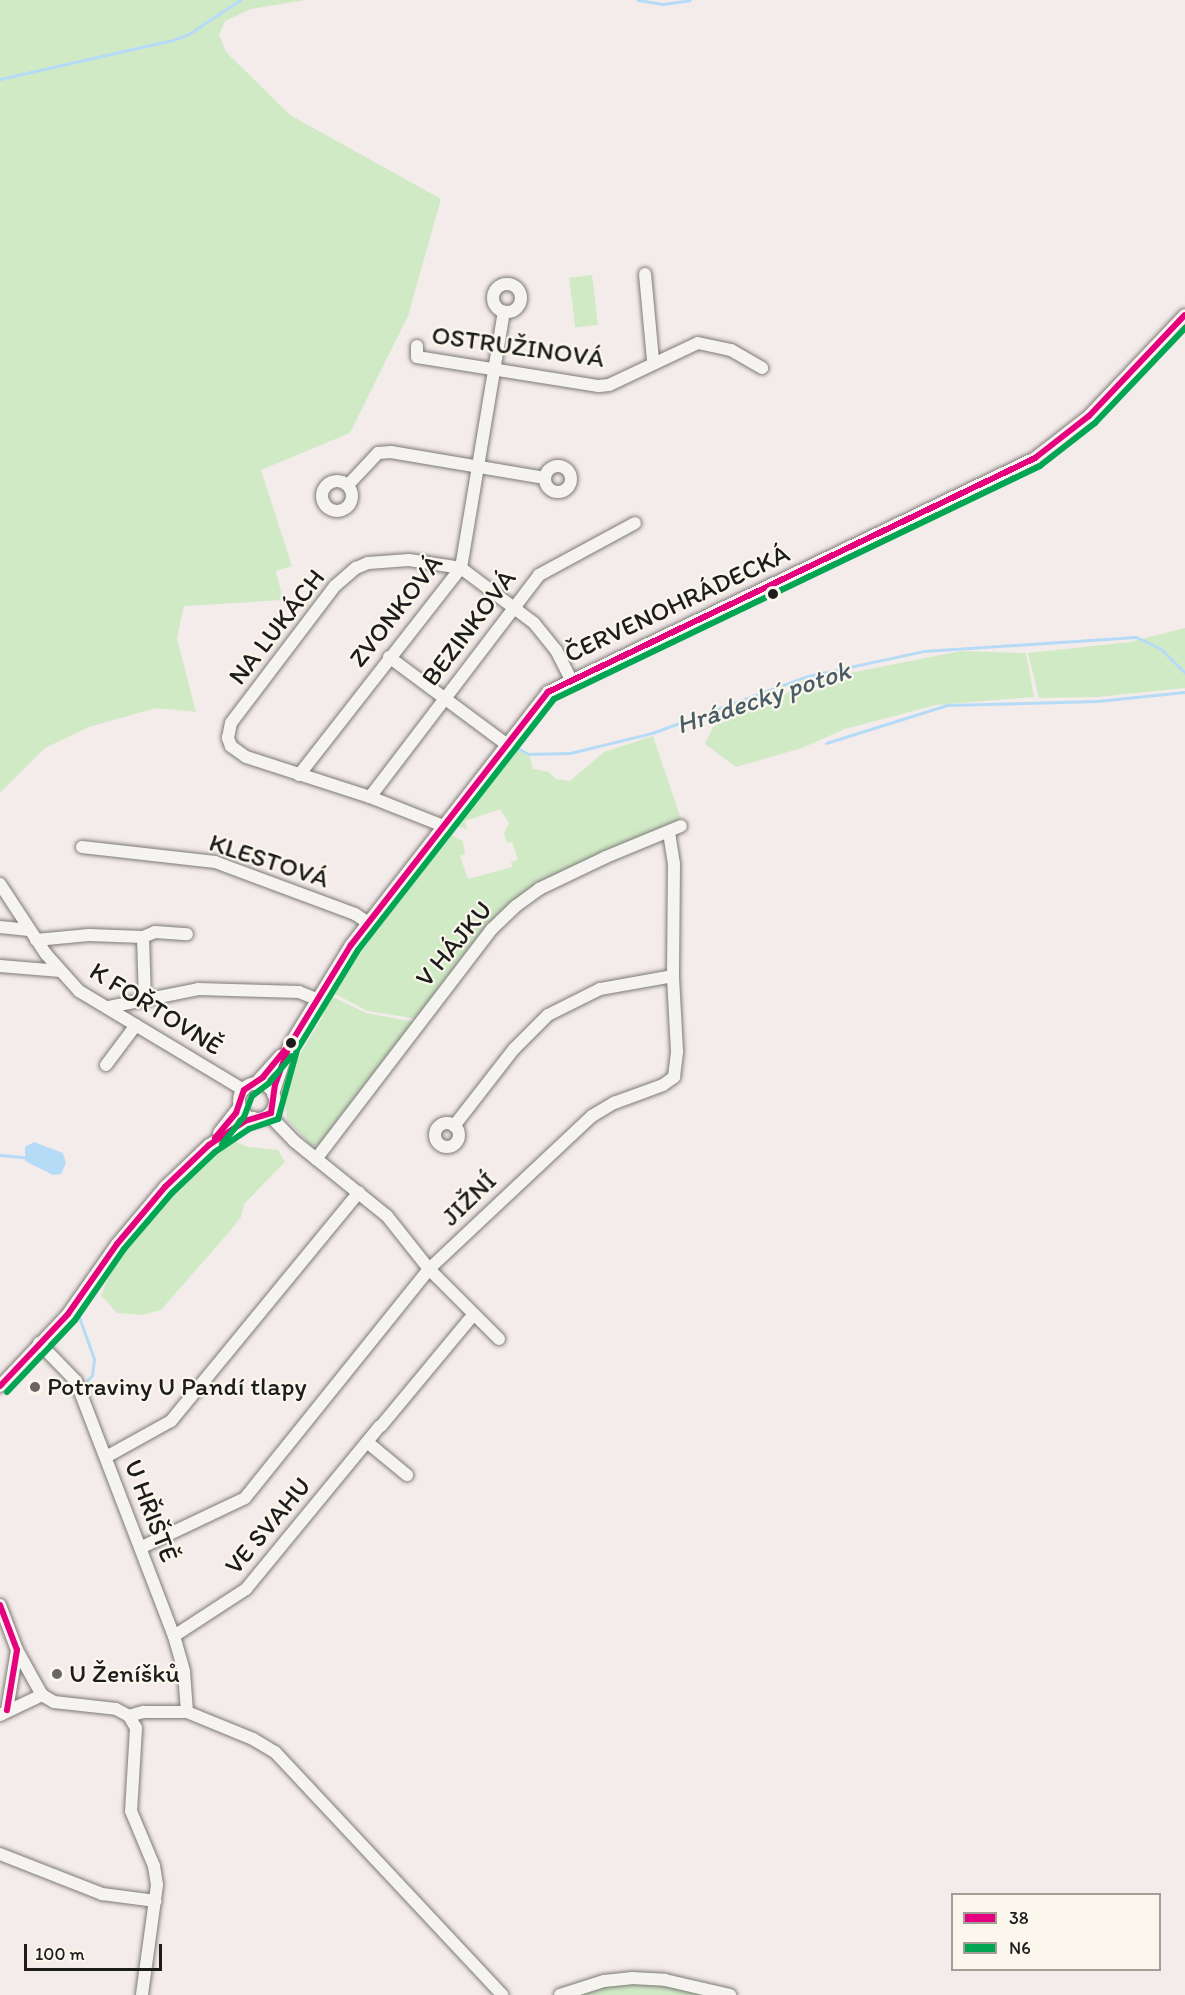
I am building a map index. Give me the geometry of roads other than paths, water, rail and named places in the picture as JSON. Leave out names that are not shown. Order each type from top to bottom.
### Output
[{"type":"street","points":[[645,274],[653,361]]},
{"type":"street","name":"ZVONKOVÁ","points":[[299,775],[389,657],[461,568],[504,312]]},
{"type":"street","name":"ČERVENOHRÁDECKÁ","points":[[273,1094],[289,1046],[316,999],[368,922],[509,746],[541,699],[571,679],[1035,458],[1089,417],[1185,315]]},
{"type":"street","name":"OSTRUŽINOVÁ","points":[[417,346],[417,357],[604,386],[653,361],[702,343],[731,350],[762,368]]},
{"type":"street","points":[[348,485],[378,453],[478,466],[545,478]]},
{"type":"street","name":"BEZINKOVÁ","points":[[370,797],[513,607],[543,571],[635,523]]},
{"type":"street","name":"NA LUKÁCH","points":[[446,827],[370,797],[237,753],[231,746],[228,730],[335,586],[356,568],[380,561],[417,561],[461,568],[513,607],[548,639],[571,679]]},
{"type":"street","points":[[389,657],[509,746]]},
{"type":"street","name":"V HÁJKU","points":[[316,1159],[492,929],[516,906],[539,890],[606,856],[681,826]]},
{"type":"street","name":"JIŽNÍ","points":[[142,1547],[244,1498],[256,1488],[429,1269],[592,1116],[632,1095],[663,1086],[674,1077],[677,1051],[673,976],[675,864],[669,832]]},
{"type":"street","name":"KLESTOVÁ","points":[[82,847],[215,862],[355,914],[368,922]]},
{"type":"street","name":"K FOŘTOVNĚ","points":[[0,884],[32,935],[79,990],[136,1025],[250,1087]]},
{"type":"street","points":[[0,927],[32,935],[142,937],[155,932],[188,934]]},
{"type":"street","points":[[142,937],[145,1000]]},
{"type":"street","points":[[0,966],[61,971]]},
{"type":"street","points":[[454,1126],[514,1049],[548,1015],[600,989],[673,976]]},
{"type":"street","points":[[109,1008],[198,989],[299,992],[316,999]]},
{"type":"street","points":[[106,1065],[136,1025]]},
{"type":"street","name":"ČERVENOHRÁDECKÁ","points":[[250,1087],[289,1046]]},
{"type":"street","points":[[0,1386],[4,1374],[68,1314],[149,1205],[209,1146],[240,1106],[250,1087],[267,1086],[273,1094],[275,1105],[268,1115],[253,1118],[209,1146]]},
{"type":"street","points":[[240,1106],[253,1118]]},
{"type":"street","points":[[268,1115],[316,1159],[387,1216],[429,1269],[499,1339]]},
{"type":"street","points":[[106,1457],[171,1421],[359,1192]]},
{"type":"street","name":"VE SVAHU","points":[[174,1636],[246,1589],[473,1315]]},
{"type":"street","name":"U HŘIŠTĚ","points":[[39,1343],[76,1381],[142,1547],[174,1636],[184,1672],[187,1712]]},
{"type":"street","points":[[367,1442],[407,1475]]},
{"type":"street","points":[[0,1605],[17,1650],[42,1695],[54,1702],[116,1709],[129,1716],[137,1734],[131,1811],[154,1866],[156,1901],[142,1995]]},
{"type":"street","points":[[3,1712],[17,1650]]},
{"type":"street","points":[[3,1712],[42,1695]]},
{"type":"street","points":[[129,1716],[142,1712],[187,1712],[253,1739],[275,1752],[502,1995]]},
{"type":"street","points":[[0,1854],[102,1894],[156,1901]]},
{"type":"street","points":[[560,1995],[604,1981],[631,1978],[665,1980],[730,1995]]},
{"type":"water","points":[[34,1142],[63,1153],[66,1163],[61,1174],[53,1175],[25,1161],[25,1147]]},
{"type":"waterway","points":[[0,79],[173,40],[187,35],[240,0]]},
{"type":"waterway","points":[[638,0],[663,4],[690,0]]},
{"type":"waterway","name":"Hrádecký potok","points":[[514,750],[516,747],[528,754],[570,753],[652,733],[808,676],[924,651],[1136,637],[1160,648],[1185,673]]},
{"type":"waterway","points":[[826,743],[947,705],[1097,701],[1185,692]]},
{"type":"waterway","points":[[0,1155],[25,1157]]},
{"type":"waterway","points":[[78,1314],[94,1359],[92,1375],[85,1383]]},
{"type":"place","name":"Potraviny U Pandí tlapy","points":[[35,1387]]},
{"type":"place","name":"U Ženíšků","points":[[57,1674]]}]
